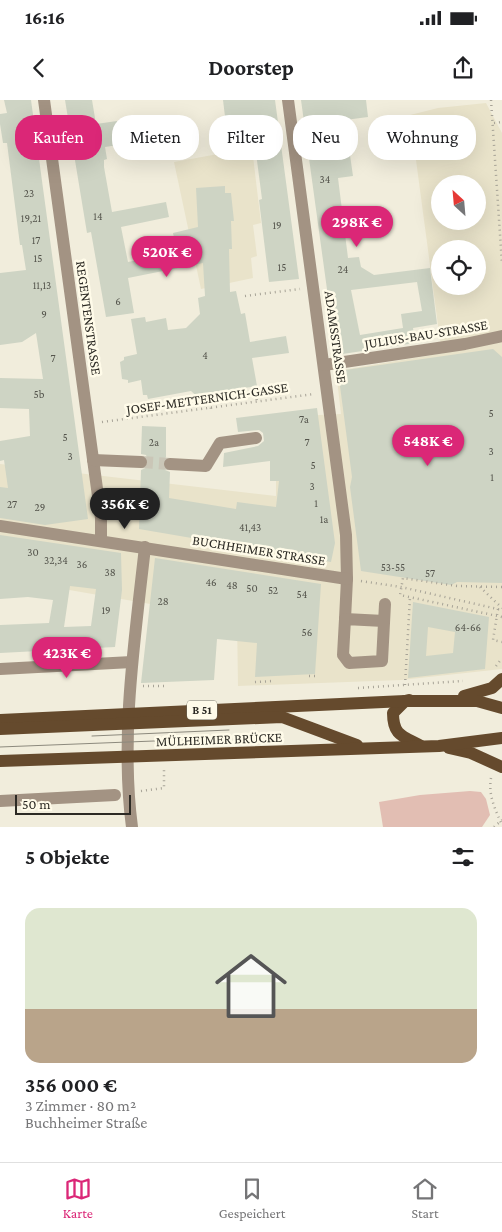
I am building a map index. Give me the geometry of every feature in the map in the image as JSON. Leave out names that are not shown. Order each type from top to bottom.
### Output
[{"type":"main road","name":"B 51","points":[[0,720],[405,701],[473,695],[492,688],[502,679]]},
{"type":"main road","name":"B 51","points":[[405,701],[477,701],[502,708]]},
{"type":"main road","points":[[405,701],[393,712],[393,724],[398,734],[421,746]]},
{"type":"main road","name":"MÜLHEIMER BRÜCKE","points":[[0,730],[282,718],[363,748]]},
{"type":"main road","name":"B 51","points":[[439,746],[502,738]]},
{"type":"main road","points":[[439,746],[471,754],[502,767]]},
{"type":"main road","name":"MÜLHEIMER BRÜCKE","points":[[0,761],[439,746]]},
{"type":"street","name":"REGENTENSTRASSE","points":[[44,100],[93,460],[101,540]]},
{"type":"street","name":"ADAMSSTRASSE","points":[[288,100],[346,535],[347,579],[343,655],[349,663],[382,661],[384,621]]},
{"type":"street","name":"JULIUS-BAU-STRASSE","points":[[324,365],[465,344],[502,336]]},
{"type":"street","points":[[170,464],[206,466],[220,443],[256,438]]},
{"type":"street","points":[[93,460],[141,462]]},
{"type":"street","name":"BUCHHEIMER STRASSE","points":[[0,526],[347,579]]},
{"type":"street","points":[[132,827],[122,794],[132,662],[145,547]]},
{"type":"street","points":[[345,619],[384,621],[385,604]]},
{"type":"street","points":[[0,669],[132,662]]},
{"type":"street","points":[[0,801],[122,794]]},
{"type":"path","points":[[491,100],[502,264]]},
{"type":"path","points":[[493,122],[502,122]]},
{"type":"path","points":[[245,296],[314,287]]},
{"type":"path","points":[[211,409],[210,403],[201,398],[255,389],[257,402]]},
{"type":"path","name":"JOSEF-METTERNICH-GASSE","points":[[88,424],[328,392]]},
{"type":"path","points":[[502,587],[457,586],[403,578],[400,595],[502,617]]},
{"type":"path","points":[[347,579],[401,587],[501,609]]},
{"type":"path","points":[[480,587],[501,609]]},
{"type":"path","points":[[405,684],[410,597]]},
{"type":"path","points":[[501,609],[493,640],[502,642]]},
{"type":"path","points":[[494,668],[502,658]]},
{"type":"path","points":[[308,676],[315,676]]},
{"type":"path","points":[[255,682],[273,681]]},
{"type":"path","points":[[131,686],[166,686]]},
{"type":"path","points":[[122,794],[164,788],[164,769]]},
{"type":"path","points":[[490,786],[492,802],[502,825]]},
{"type":"path","points":[[494,827],[501,821]]},
{"type":"shaded area","points":[[486,103],[502,133],[502,669],[401,680],[238,686],[237,619],[0,578],[0,464],[276,496],[276,417],[341,414],[336,371],[444,353],[440,340],[434,295],[486,295],[486,240],[431,240],[431,272],[416,160],[476,160],[476,115],[410,115],[438,108]]},
{"type":"shaded area","points":[[209,156],[209,160],[253,160],[261,223],[253,225],[257,256],[251,258],[253,278],[201,289],[174,162],[199,160],[199,158]]},
{"type":"shaded area","points":[[470,791],[481,792],[486,799],[490,815],[482,827],[383,827],[379,802],[420,795]]},
{"type":"building","points":[[4,100],[31,100],[33,115],[15,115],[15,160],[39,160],[88,519],[45,525],[0,518],[0,487],[8,488],[4,460],[0,461],[0,441],[30,436],[29,409],[0,408],[0,378],[43,379],[36,333],[22,342],[0,345],[0,273],[26,270],[22,245],[20,245],[7,143],[3,143],[0,124],[0,114],[7,113]]},
{"type":"building","points":[[65,100],[92,100],[94,115],[67,115]]},
{"type":"building","points":[[223,100],[275,100],[277,115],[225,115]]},
{"type":"building","points":[[301,100],[366,100],[368,117],[358,118],[358,115],[303,115]]},
{"type":"building","points":[[112,122],[112,146],[105,147],[107,159],[104,160],[104,167],[112,212],[166,202],[169,217],[121,227],[128,262],[177,252],[173,233],[198,227],[196,188],[225,186],[225,193],[231,193],[234,221],[231,221],[232,249],[229,249],[230,292],[236,291],[241,314],[245,313],[250,342],[286,336],[289,353],[252,358],[257,386],[203,394],[200,399],[191,391],[148,399],[147,395],[143,395],[141,380],[128,383],[128,380],[122,379],[120,362],[124,360],[124,357],[137,354],[131,319],[145,317],[146,322],[166,318],[168,330],[186,328],[200,314],[198,298],[205,296],[203,263],[128,278],[134,313],[106,317],[91,232],[87,233],[75,160],[102,160],[102,123]]},
{"type":"building","points":[[257,160],[283,160],[299,279],[269,282],[259,200],[262,199]]},
{"type":"building","points":[[309,160],[351,160],[353,176],[338,178],[348,258],[359,257],[361,267],[374,275],[430,268],[431,295],[433,295],[437,324],[413,328],[415,343],[336,355]],"holes":[[[417,282],[422,311],[401,314],[403,328],[360,335],[351,290]]]},
{"type":"building","points":[[493,349],[502,357],[502,583],[457,582],[451,585],[361,571],[350,487],[352,477],[338,371]]},
{"type":"building","points":[[317,408],[335,543],[331,562],[139,529],[141,470],[148,467],[149,462],[146,455],[141,454],[142,426],[166,427],[166,457],[162,464],[165,470],[170,472],[169,498],[236,509],[237,502],[276,507],[279,481],[270,481],[270,461],[223,467],[224,453],[258,446],[264,441],[263,433],[259,430],[238,432],[236,418]]},
{"type":"building","points":[[0,535],[121,553],[122,590],[115,647],[0,653],[0,625],[49,623],[53,600],[28,597],[0,599]],"holes":[[[70,586],[96,589],[91,626],[64,627]]]},
{"type":"building","points":[[155,558],[321,584],[315,674],[255,677],[257,643],[217,639],[214,680],[141,683]]},
{"type":"building","points":[[413,602],[489,617],[485,669],[408,678]],"holes":[[[428,627],[455,632],[453,653],[426,656]]]},
{"type":"tunnel","points":[[141,462],[170,464]]},
{"type":"tram line","points":[[92,736],[229,730]]},
{"type":"tram line","points":[[0,747],[231,738]]}]
